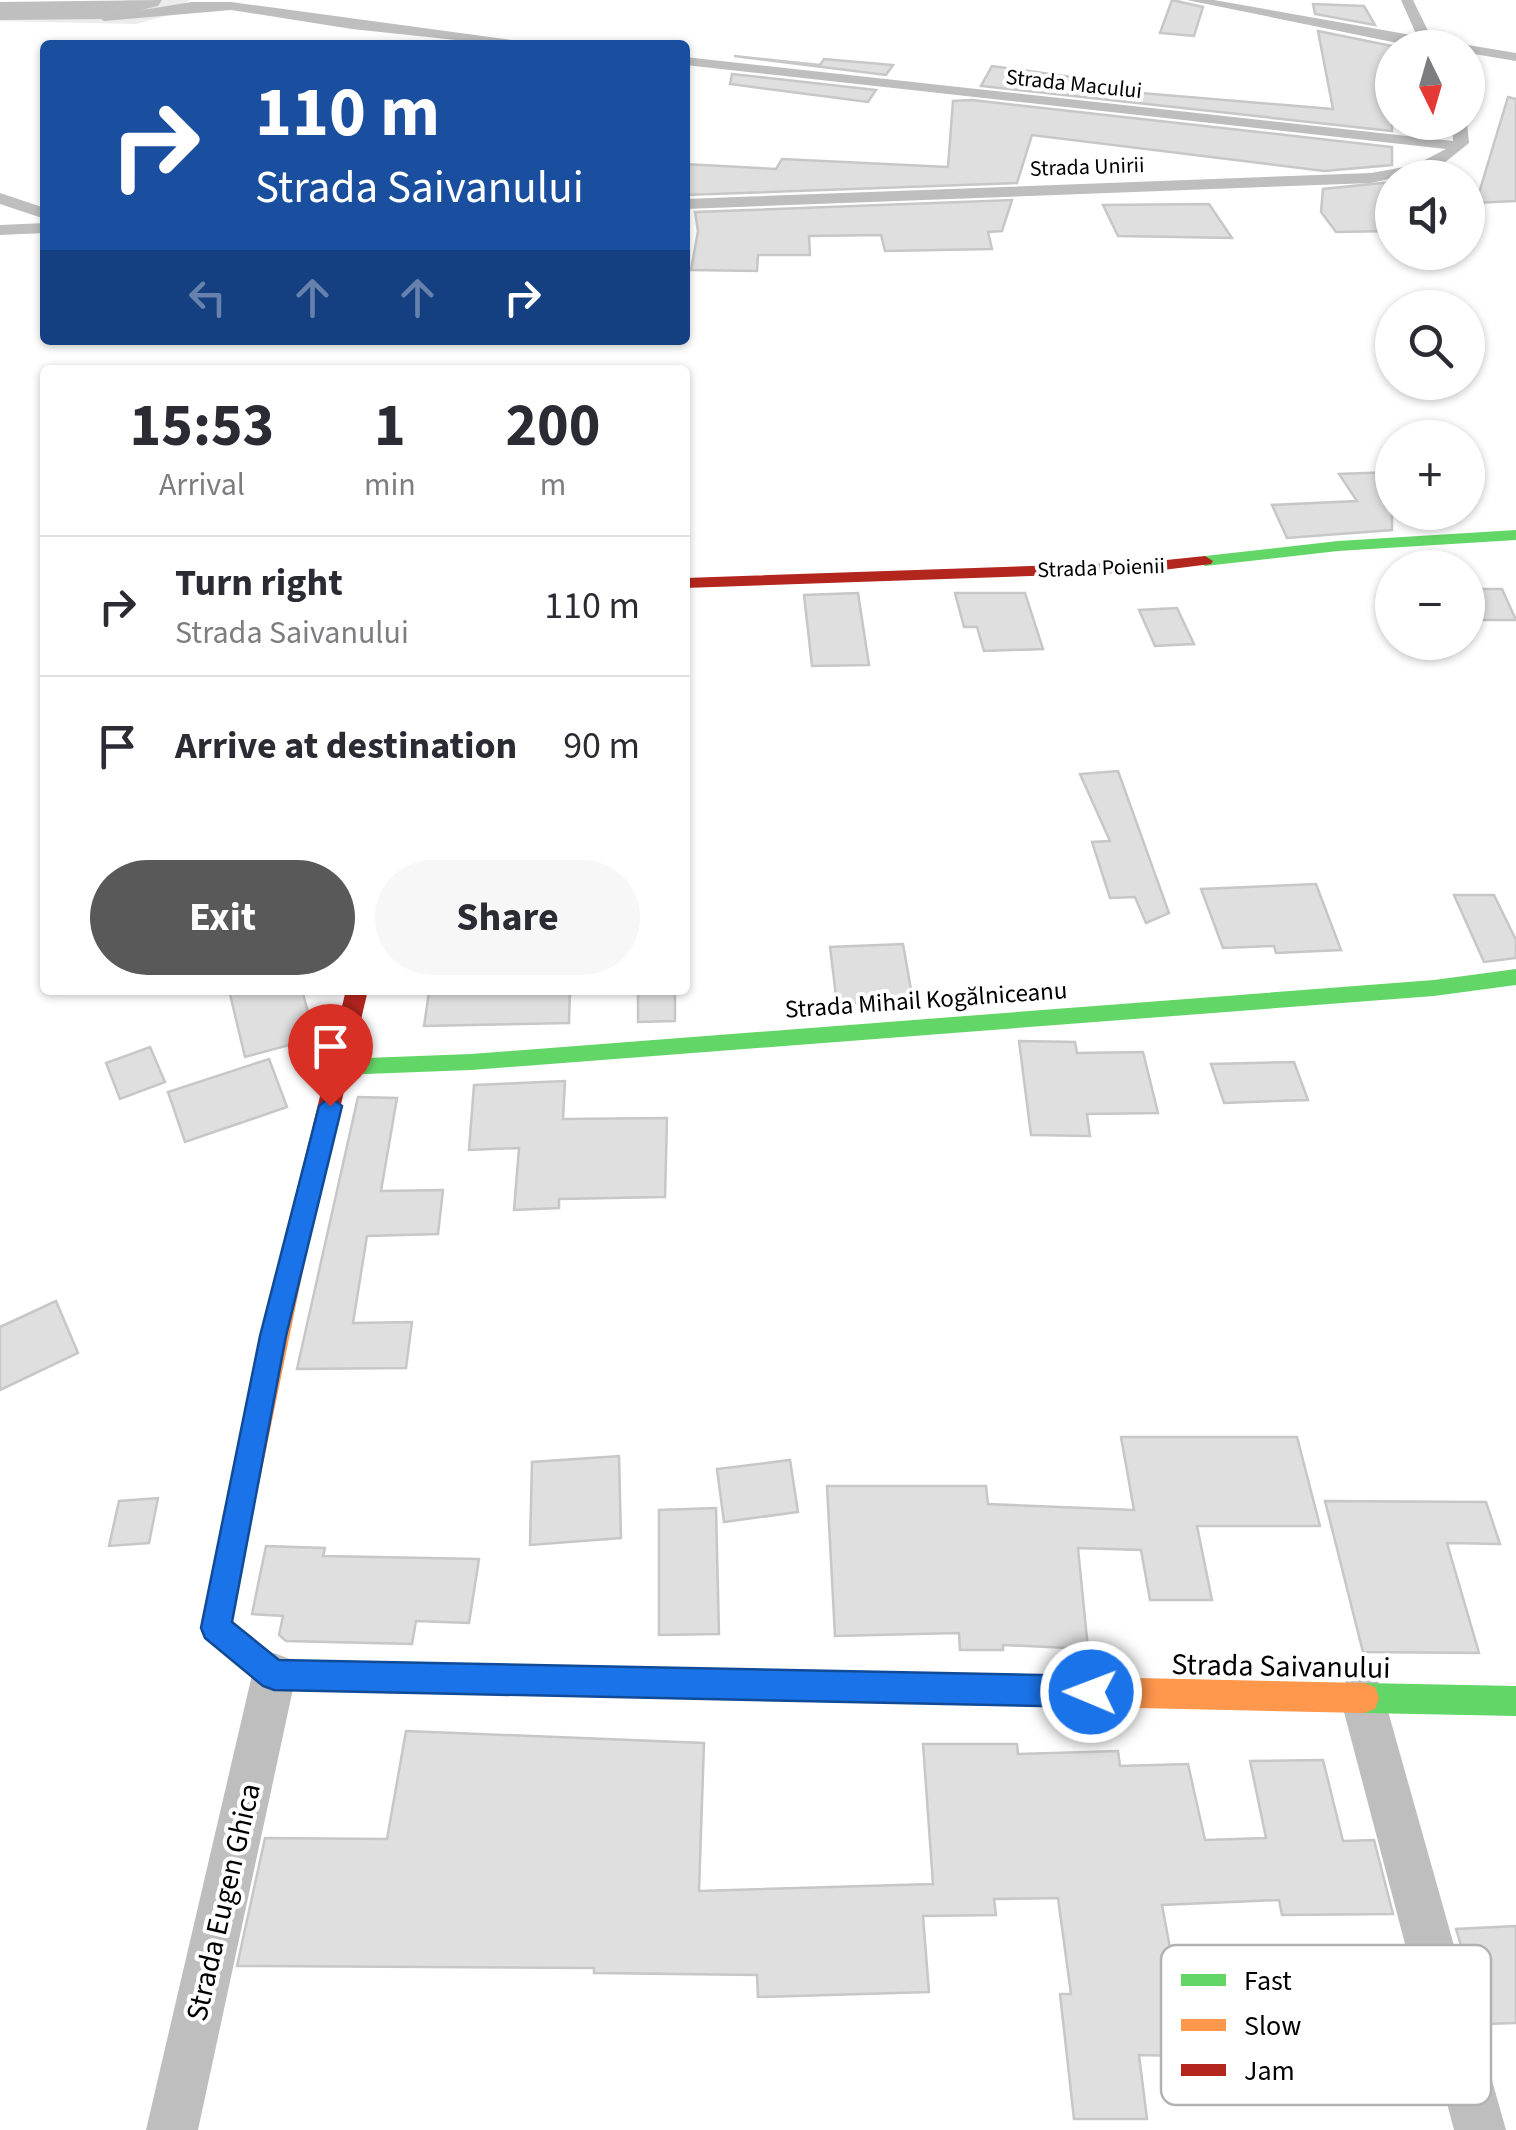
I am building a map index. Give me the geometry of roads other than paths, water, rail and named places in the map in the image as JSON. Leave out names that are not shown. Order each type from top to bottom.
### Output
[{"type":"street","points":[[1193,0],[1375,35]]},
{"type":"street","points":[[1407,0],[1421,30]]},
{"type":"street","points":[[104,18],[192,6],[230,6],[352,25],[494,40]]},
{"type":"street","points":[[1485,52],[1516,57]]},
{"type":"street","name":"Strada Macului","points":[[690,62],[1458,146]]},
{"type":"street","points":[[1458,140],[1458,146]]},
{"type":"street","name":"Strada Unirii","points":[[690,204],[1371,178],[1434,164],[1458,146]]},
{"type":"street","points":[[0,198],[40,212]]},
{"type":"street","points":[[0,230],[40,228]]},
{"type":"street","name":"Strada Poienii","points":[[690,582],[1147,566],[1338,546],[1516,535]]},
{"type":"street","name":"Strada Mihail Kogălniceanu","points":[[340,1067],[698,1046],[1434,988],[1516,976]]},
{"type":"street","points":[[274,1675],[216,1628],[273,1336],[356,995]]},
{"type":"street","name":"Strada Saivanului","points":[[274,1675],[1516,1701]]},
{"type":"street","name":"Strada Eugen Ghica","points":[[172,2130],[274,1675]]},
{"type":"street","points":[[1362,1697],[1430,1945]]},
{"type":"street","points":[[1473,2105],[1480,2130]]},
{"type":"waterway","points":[[0,11],[105,10],[148,0]]}]
